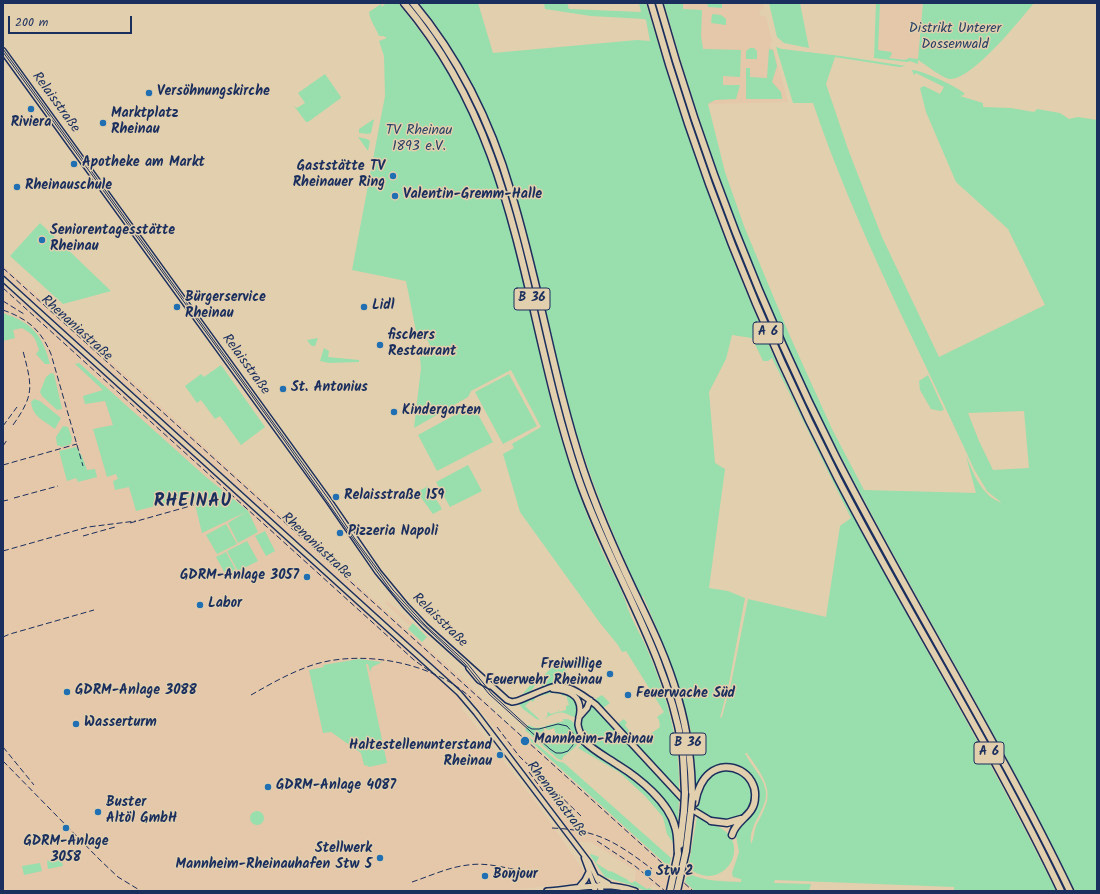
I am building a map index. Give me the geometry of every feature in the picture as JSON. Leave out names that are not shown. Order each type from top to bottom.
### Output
[{"type":"highway","name":"B 36","points":[[404,3],[426,31],[448,65],[471,107],[492,157],[514,228],[551,383],[573,461],[602,540],[658,662],[675,713],[682,748],[685,793],[684,811],[678,844]]},
{"type":"highway","name":"B 36","points":[[413,3],[439,37],[461,73],[484,118],[499,156],[522,229],[564,403],[581,464],[603,522],[665,660],[680,703],[686,730],[690,760],[693,801]]},
{"type":"highway","name":"A 6","points":[[650,3],[684,112],[713,195],[754,298],[790,380],[826,455],[857,514],[983,741],[1061,891]]},
{"type":"highway","name":"A 6","points":[[659,3],[689,104],[722,196],[759,290],[799,381],[859,500],[999,752],[1070,891]]},
{"type":"highway","points":[[583,740],[592,749],[630,773],[644,785],[658,799],[672,819],[676,832],[678,854],[670,891]]},
{"type":"highway","points":[[677,891],[686,851],[693,801],[700,785],[710,773],[722,768],[734,768],[747,775],[755,788],[755,802],[751,811],[735,827],[732,835]]},
{"type":"highway","points":[[711,821],[727,823],[744,818]]},
{"type":"main road","name":"Relaisstraße","points":[[3,51],[329,501],[378,572],[416,617],[466,664],[479,680],[512,702],[544,689],[557,686],[572,688],[590,700],[693,810],[711,821]]},
{"type":"main road","name":"Relaisstraße","points":[[544,689],[576,692]]},
{"type":"main road","points":[[568,692],[575,696],[579,703],[579,728],[583,740]]},
{"type":"main road","points":[[580,709],[590,700]]},
{"type":"main road","points":[[579,716],[587,708],[590,700]]},
{"type":"main road","points":[[580,886],[586,880],[589,872]]},
{"type":"main road","points":[[598,878],[609,885]]},
{"type":"main road","points":[[594,885],[595,891]]},
{"type":"main road","name":"Rhenaniastraße","points":[[600,885],[601,891]]},
{"type":"main road","points":[[547,891],[580,886],[609,885],[628,888],[635,891]]},
{"type":"main road","points":[[557,890],[565,891]]},
{"type":"street","name":"Rhenaniastraße","points":[[3,279],[320,568],[368,609],[455,688],[476,713],[584,858],[589,862],[598,878],[600,885]]},
{"type":"street","name":"Rhenaniastraße","points":[[584,858],[594,885]]},
{"type":"shaded area","points":[[676,3],[763,3],[764,9],[760,10],[759,15],[766,17],[772,41],[770,44],[771,48],[774,50],[788,102],[708,104]]},
{"type":"shaded area","points":[[880,3],[923,3],[918,60],[909,58],[905,60],[877,56]]},
{"type":"shaded area","points":[[3,265],[252,489],[325,557],[475,690],[475,692],[491,706],[490,707],[587,794],[588,793],[598,801],[695,891],[662,891],[653,884],[648,890],[635,881],[636,871],[591,842],[578,842],[487,718],[466,695],[320,562],[321,561],[313,553],[311,554],[43,311],[34,301],[32,302],[3,276]]},
{"type":"shaded area","points":[[3,284],[263,518],[282,538],[316,566],[463,701],[462,709],[538,805],[583,870],[582,878],[576,883],[504,891],[3,891]]},
{"type":"shaded area","points":[[387,601],[413,623],[410,626],[385,603]]},
{"type":"green space","name":"TV Rheinau 1893 e.V.","points":[[386,3],[398,3],[436,54],[453,81],[468,110],[487,154],[502,198],[546,382],[572,473],[594,533],[619,586],[631,617],[647,649],[666,701],[678,756],[679,793],[617,724],[624,719],[627,723],[625,725],[638,743],[660,727],[657,717],[664,712],[626,651],[622,652],[520,512],[503,454],[514,448],[512,444],[541,427],[511,370],[471,391],[468,397],[414,428],[421,368],[420,357],[432,350],[425,335],[417,336],[406,281],[352,270],[385,96],[384,56],[379,41],[387,38],[379,36],[369,12],[381,4],[382,7]]},
{"type":"green space","points":[[408,3],[410,3],[436,39],[459,75],[477,112],[493,150],[507,189],[519,229],[539,313],[512,208],[485,132],[467,93],[452,66]]},
{"type":"green space","points":[[419,3],[478,3],[493,53],[637,40],[650,41],[646,20],[644,19],[591,16],[545,9],[544,3],[567,3],[569,9],[641,12],[639,3],[646,3],[663,61],[722,232],[768,344],[793,399],[878,563],[999,781],[1056,891],[954,891],[954,887],[775,880],[774,883],[811,884],[809,891],[695,891],[685,882],[688,873],[707,880],[741,882],[741,879],[733,877],[732,873],[739,852],[735,830],[751,815],[756,808],[758,796],[757,787],[748,772],[734,764],[725,763],[708,772],[696,785],[691,734],[681,693],[657,627],[643,596],[641,596],[602,506],[578,438],[557,360],[532,252],[518,200],[500,148],[479,98],[452,49]],"holes":[[[732,335],[752,338],[763,361],[768,361],[772,358],[851,518],[840,526],[826,617],[748,599],[731,684],[722,717],[720,718],[729,683],[745,598],[728,591],[709,588],[725,469],[715,463],[709,392],[726,359]],[[745,753],[747,753],[762,776],[768,794],[766,804],[756,826],[751,844],[753,829],[765,802],[766,795],[763,783]]]},
{"type":"green space","points":[[654,3],[656,3],[693,122],[728,220],[758,295],[807,407],[783,358],[741,259],[703,158],[669,55]]},
{"type":"green space","points":[[664,3],[683,3],[683,9],[702,10],[701,36],[703,49],[741,50],[740,77],[723,76],[723,85],[740,85],[736,99],[715,100],[708,104],[725,172],[744,226],[789,334],[832,429],[864,490],[976,493],[966,456],[984,490],[995,500],[1002,503],[987,491],[974,469],[868,243],[830,150],[813,103],[793,103],[776,47],[906,66],[899,67],[835,57],[826,84],[848,149],[882,237],[939,357],[1045,305],[1008,229],[956,182],[926,112],[920,88],[924,86],[940,94],[944,87],[916,73],[914,75],[912,70],[930,75],[960,90],[964,93],[964,95],[960,96],[983,103],[983,107],[1011,108],[1034,112],[1037,109],[1060,113],[1069,119],[1078,117],[1097,120],[1097,891],[1075,891],[1017,777],[892,553],[832,439],[806,387],[759,280],[717,170],[680,59]],"holes":[[[1024,411],[1029,468],[993,470],[968,413]]]},
{"type":"green space","points":[[707,3],[722,3],[722,8],[708,7]]},
{"type":"green space","points":[[769,3],[800,3],[809,48],[784,43],[777,37]]},
{"type":"green space","name":"Distrikt Unterer Dossenwald","points":[[876,3],[880,3],[878,50],[891,52],[892,54],[889,58],[905,60],[909,58],[918,59],[923,3],[1034,3],[1007,35],[983,60],[959,77],[950,79],[938,74],[918,60],[918,64],[910,61],[907,62],[874,58]]},
{"type":"green space","points":[[713,14],[721,15],[726,19],[726,25],[711,23]]},
{"type":"green space","points":[[750,48],[754,48],[757,51],[757,59],[746,59],[746,51]]},
{"type":"green space","points":[[769,49],[773,50],[777,66],[772,82],[781,92],[782,99],[746,99],[746,68],[750,68],[750,77],[767,78]]},
{"type":"green space","points":[[325,74],[341,98],[306,122],[294,106],[297,108],[305,103],[298,93]]},
{"type":"green space","points":[[374,119],[371,133],[359,133],[359,129]]},
{"type":"green space","points":[[358,137],[370,141],[368,151]]},
{"type":"green space","points":[[40,223],[111,291],[63,304],[10,256]]},
{"type":"green space","points":[[3,313],[21,321],[34,331],[43,345],[50,364],[45,364],[36,354],[39,350],[35,339],[22,328],[13,330],[15,338],[3,341]]},
{"type":"green space","points":[[318,338],[315,346],[311,345],[307,340]]},
{"type":"green space","points":[[546,346],[569,432],[590,498],[637,603],[635,604],[601,529],[583,484],[562,415]]},
{"type":"green space","points":[[324,348],[329,351],[328,357],[359,360],[359,362],[329,363],[320,361]]},
{"type":"green space","points":[[79,363],[206,477],[248,511],[258,532],[238,543],[228,523],[246,512],[202,533],[193,496],[136,511],[129,487],[115,490],[113,481],[118,479],[116,474],[107,477],[93,429],[113,425],[105,401],[85,404],[83,396],[103,390],[75,364]]},
{"type":"green space","points":[[221,365],[265,427],[241,445],[220,416],[215,419],[201,400],[197,403],[185,386],[201,374],[204,377]]},
{"type":"green space","points":[[51,373],[54,374],[62,409],[57,410],[42,396],[40,392],[46,377]]},
{"type":"green space","points":[[509,374],[537,426],[503,444],[475,392]]},
{"type":"green space","points":[[928,375],[944,410],[940,411],[931,409],[920,390],[919,381]]},
{"type":"green space","points":[[34,399],[40,401],[61,418],[55,429],[34,412],[31,402]]},
{"type":"green space","points":[[473,405],[493,442],[437,471],[418,435]]},
{"type":"green space","points":[[63,426],[68,427],[72,438],[71,444],[62,447],[57,445],[56,437]]},
{"type":"green space","points":[[823,437],[1027,811],[1067,891],[1064,891],[996,758],[902,590],[823,443]]},
{"type":"green space","points":[[76,447],[82,456],[87,470],[95,469],[97,477],[78,482],[76,478],[67,481],[59,451]]},
{"type":"green space","points":[[468,465],[482,491],[450,507],[436,482]]},
{"type":"green space","points":[[428,486],[442,509],[433,514],[417,492]]},
{"type":"green space","points":[[226,524],[237,544],[217,554],[206,535]]},
{"type":"green space","points":[[265,531],[275,551],[266,556],[255,536]]},
{"type":"green space","points":[[247,541],[258,561],[238,571],[227,551]]},
{"type":"green space","points":[[226,552],[237,572],[227,577],[216,557]]},
{"type":"green space","points":[[638,606],[656,646],[672,687],[678,708],[686,751],[689,797],[687,795],[676,709],[663,667],[637,607]]},
{"type":"green space","points":[[413,623],[427,637],[422,642],[408,629]]},
{"type":"green space","points":[[359,659],[382,662],[372,667],[370,672],[368,664],[366,664],[387,763],[369,767],[364,765],[361,753],[331,732],[323,733],[309,670],[324,667],[323,665]]},
{"type":"green space","points":[[560,662],[575,684],[572,686],[553,684],[542,687],[541,683],[544,676]]},
{"type":"green space","points":[[537,677],[533,689],[522,695]]},
{"type":"green space","points":[[554,690],[565,693],[573,698],[577,705],[576,717],[564,713],[556,713],[544,720],[548,715],[547,713],[549,712],[550,714],[558,712],[558,709],[559,712],[566,710],[566,706],[569,705],[566,695],[563,696],[560,693],[556,694],[555,692],[540,696],[541,694],[546,693],[546,691]]},
{"type":"green space","points":[[602,695],[610,703],[603,708],[595,700]]},
{"type":"green space","points":[[533,697],[535,699],[533,702],[529,699],[530,701],[525,706],[539,719],[538,720],[523,709],[519,704],[520,702]]},
{"type":"green space","points":[[591,705],[603,716],[679,800],[678,823],[667,803],[645,780],[627,766],[600,751],[585,740],[586,737],[581,728],[581,724],[583,716]]},
{"type":"green space","points":[[563,719],[570,720],[574,723],[580,739],[576,746],[563,757],[562,760],[558,759],[525,730],[528,725],[536,728],[543,727],[546,736],[542,741],[544,742],[550,736],[556,734],[554,728],[549,730],[546,729],[545,726],[564,721]]},
{"type":"green space","points":[[529,737],[557,761],[564,763],[671,858],[669,867],[527,738]]},
{"type":"green space","points":[[583,743],[636,780],[660,804],[669,817],[674,829],[674,844],[667,834],[663,817],[645,796],[619,772],[578,748]]},
{"type":"green space","points":[[724,770],[737,773],[746,779],[752,788],[752,798],[749,808],[742,816],[730,820],[714,819],[697,811],[701,791],[707,781],[712,776]]},
{"type":"green space","points":[[257,811],[262,813],[264,818],[262,823],[257,825],[252,823],[250,818],[252,813]]},
{"type":"green space","points":[[697,817],[722,829],[729,835],[733,842],[734,855],[731,862],[728,867],[716,875],[709,876],[698,874],[688,869]]},
{"type":"green space","points":[[590,855],[599,857],[596,863],[610,872],[611,871],[632,883],[635,881],[647,889],[649,888],[654,891],[646,891],[605,877]]},
{"type":"green space","points":[[61,858],[63,866],[48,869],[47,861]]},
{"type":"green space","points":[[40,863],[42,871],[24,875],[22,866]]},
{"type":"tram line","points":[[3,49],[393,590],[425,625],[467,663],[492,694],[528,727],[532,729],[539,729],[558,724],[567,726],[573,733],[574,738],[573,745],[568,751],[556,753],[550,749],[489,694],[465,664],[415,617],[391,591],[284,440],[3,52]]},
{"type":"railway","points":[[3,268],[693,891]]},
{"type":"railway","points":[[3,288],[414,660],[435,675]]},
{"type":"railway","points":[[3,301],[24,314]]},
{"type":"railway","points":[[3,310],[20,317],[33,326],[43,338],[51,354],[83,466]]},
{"type":"railway","points":[[13,425],[25,405],[30,390],[30,382],[23,351]]},
{"type":"railway","points":[[3,426],[17,407]]},
{"type":"railway","points":[[3,446],[7,440]]},
{"type":"railway","points":[[3,465],[77,444]]},
{"type":"railway","points":[[14,498],[58,486]]},
{"type":"railway","points":[[3,501],[8,500]]},
{"type":"railway","points":[[130,523],[194,505]]},
{"type":"railway","points":[[3,551],[88,527],[136,521]]},
{"type":"railway","points":[[83,536],[115,527]]},
{"type":"railway","points":[[3,637],[94,610]]},
{"type":"railway","points":[[251,695],[276,681],[322,662],[367,658],[413,666],[435,674],[454,685],[471,698]]},
{"type":"railway","points":[[497,727],[519,756],[581,816]]},
{"type":"railway","points":[[3,747],[34,785]]},
{"type":"railway","points":[[3,761],[118,877],[141,891]]},
{"type":"railway","points":[[529,772],[543,791]]},
{"type":"railway","points":[[552,828],[582,831],[606,839],[628,851],[652,869]]},
{"type":"railway","points":[[597,841],[635,866],[665,891]]},
{"type":"railway","points":[[412,882],[440,872],[475,864],[523,871]]},
{"type":"place","name":"Versöhnungskirche","points":[[149,93]]},
{"type":"place","name":"Riviera","points":[[31,109]]},
{"type":"place","name":"Marktplatz Rheinau","points":[[103,123]]},
{"type":"place","name":"Apotheke am Markt","points":[[74,164]]},
{"type":"place","name":"Gaststätte TV Rheinauer Ring","points":[[393,176]]},
{"type":"place","name":"Rheinauschule","points":[[17,187]]},
{"type":"place","name":"Valentin-Gremm-Halle","points":[[395,196]]},
{"type":"place","name":"Seniorentagesstätte Rheinau","points":[[42,240]]},
{"type":"place","name":"Bürgerservice Rheinau","points":[[177,307]]},
{"type":"place","name":"Lidl","points":[[364,307]]},
{"type":"place","name":"fischers Restaurant","points":[[380,345]]},
{"type":"place","name":"St. Antonius","points":[[283,389]]},
{"type":"place","name":"Kindergarten","points":[[394,412]]},
{"type":"place","name":"Relaisstraße 159","points":[[336,497]]},
{"type":"place","name":"Pizzeria Napoli","points":[[340,533]]},
{"type":"place","name":"GDRM-Anlage 3057","points":[[307,577]]},
{"type":"place","name":"Labor","points":[[200,605]]},
{"type":"place","name":"Freiwillige Feuerwehr Rheinau","points":[[610,674]]},
{"type":"place","name":"GDRM-Anlage 3088","points":[[67,692]]},
{"type":"place","name":"Feuerwache Süd","points":[[628,695]]},
{"type":"place","name":"Wasserturm","points":[[76,724]]},
{"type":"place","name":"Mannheim-Rheinau","points":[[525,741]]},
{"type":"place","name":"Haltestellenunterstand Rheinau","points":[[500,755]]},
{"type":"place","name":"GDRM-Anlage 4087","points":[[268,787]]},
{"type":"place","name":"Buster Altöl GmbH","points":[[98,812]]},
{"type":"place","name":"GDRM-Anlage 3058","points":[[66,828]]},
{"type":"place","name":"Stellwerk Mannheim-Rheinauhafen Stw 5","points":[[380,858]]},
{"type":"place","name":"Stw 2","points":[[648,873]]},
{"type":"place","name":"Bonjour","points":[[485,876]]},
{"type":"district","name":"RHEINAU","points":[[193,503]]}]
